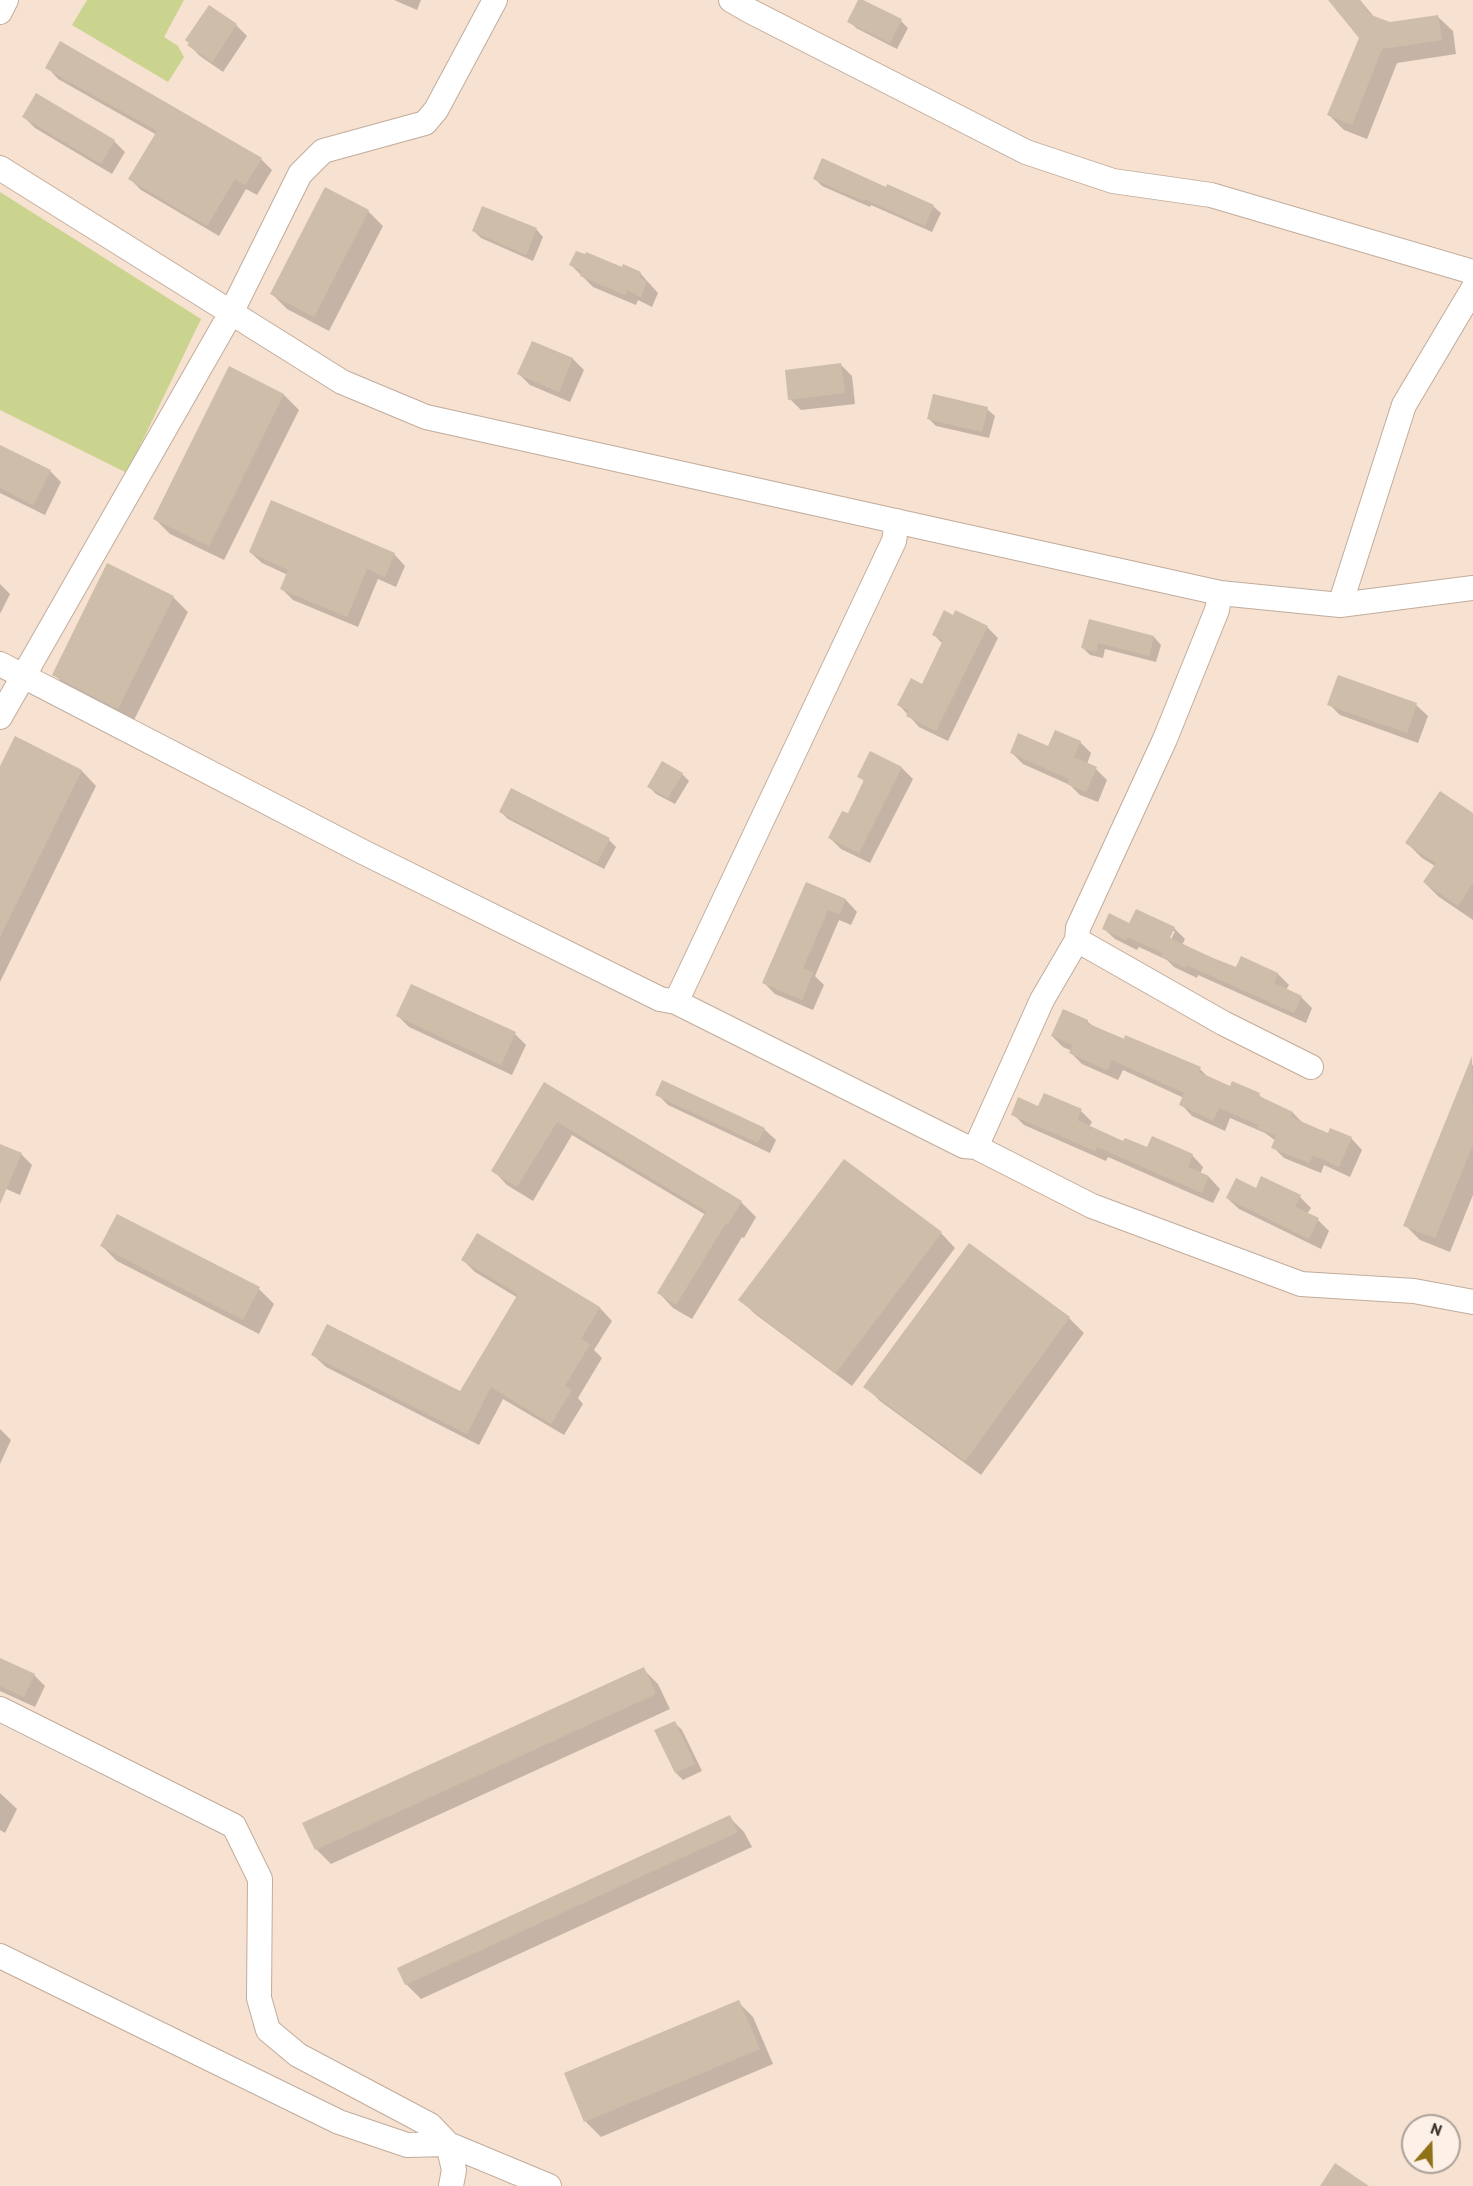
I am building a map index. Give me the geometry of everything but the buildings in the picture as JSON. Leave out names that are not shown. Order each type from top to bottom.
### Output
[{"type":"street","points":[[0,12],[6,0]]},
{"type":"street","points":[[0,717],[231,313],[300,174],[323,151],[425,123],[436,110],[495,0]]},
{"type":"street","points":[[731,0],[1026,152],[1113,181],[1211,195],[1473,272]]},
{"type":"street","points":[[0,168],[342,382],[426,417],[1220,593],[1340,605],[1473,588]]},
{"type":"street","points":[[1340,605],[1404,405],[1473,289]]},
{"type":"street","points":[[676,1002],[894,541],[897,522]]},
{"type":"street","points":[[976,1147],[1042,1000],[1077,940],[1078,928],[1165,739],[1217,610],[1220,593]]},
{"type":"street","points":[[0,664],[363,852],[660,999],[676,1002],[964,1146],[976,1147],[1092,1206],[1301,1284],[1414,1291],[1473,1302]]},
{"type":"street","points":[[1077,940],[1223,1023],[1311,1067]]},
{"type":"street","points":[[0,1709],[234,1826],[260,1879],[259,1998],[268,2030],[298,2055],[430,2125],[448,2144],[549,2186]]},
{"type":"street","points":[[0,1956],[339,2122],[407,2145],[448,2144]]},
{"type":"street","points":[[448,2144],[454,2170],[451,2186]]},
{"type":"green space","points":[[87,0],[184,0],[164,37],[178,46],[184,57],[168,82],[72,25]]},
{"type":"green space","points":[[0,192],[201,319],[127,473],[0,410]]}]
